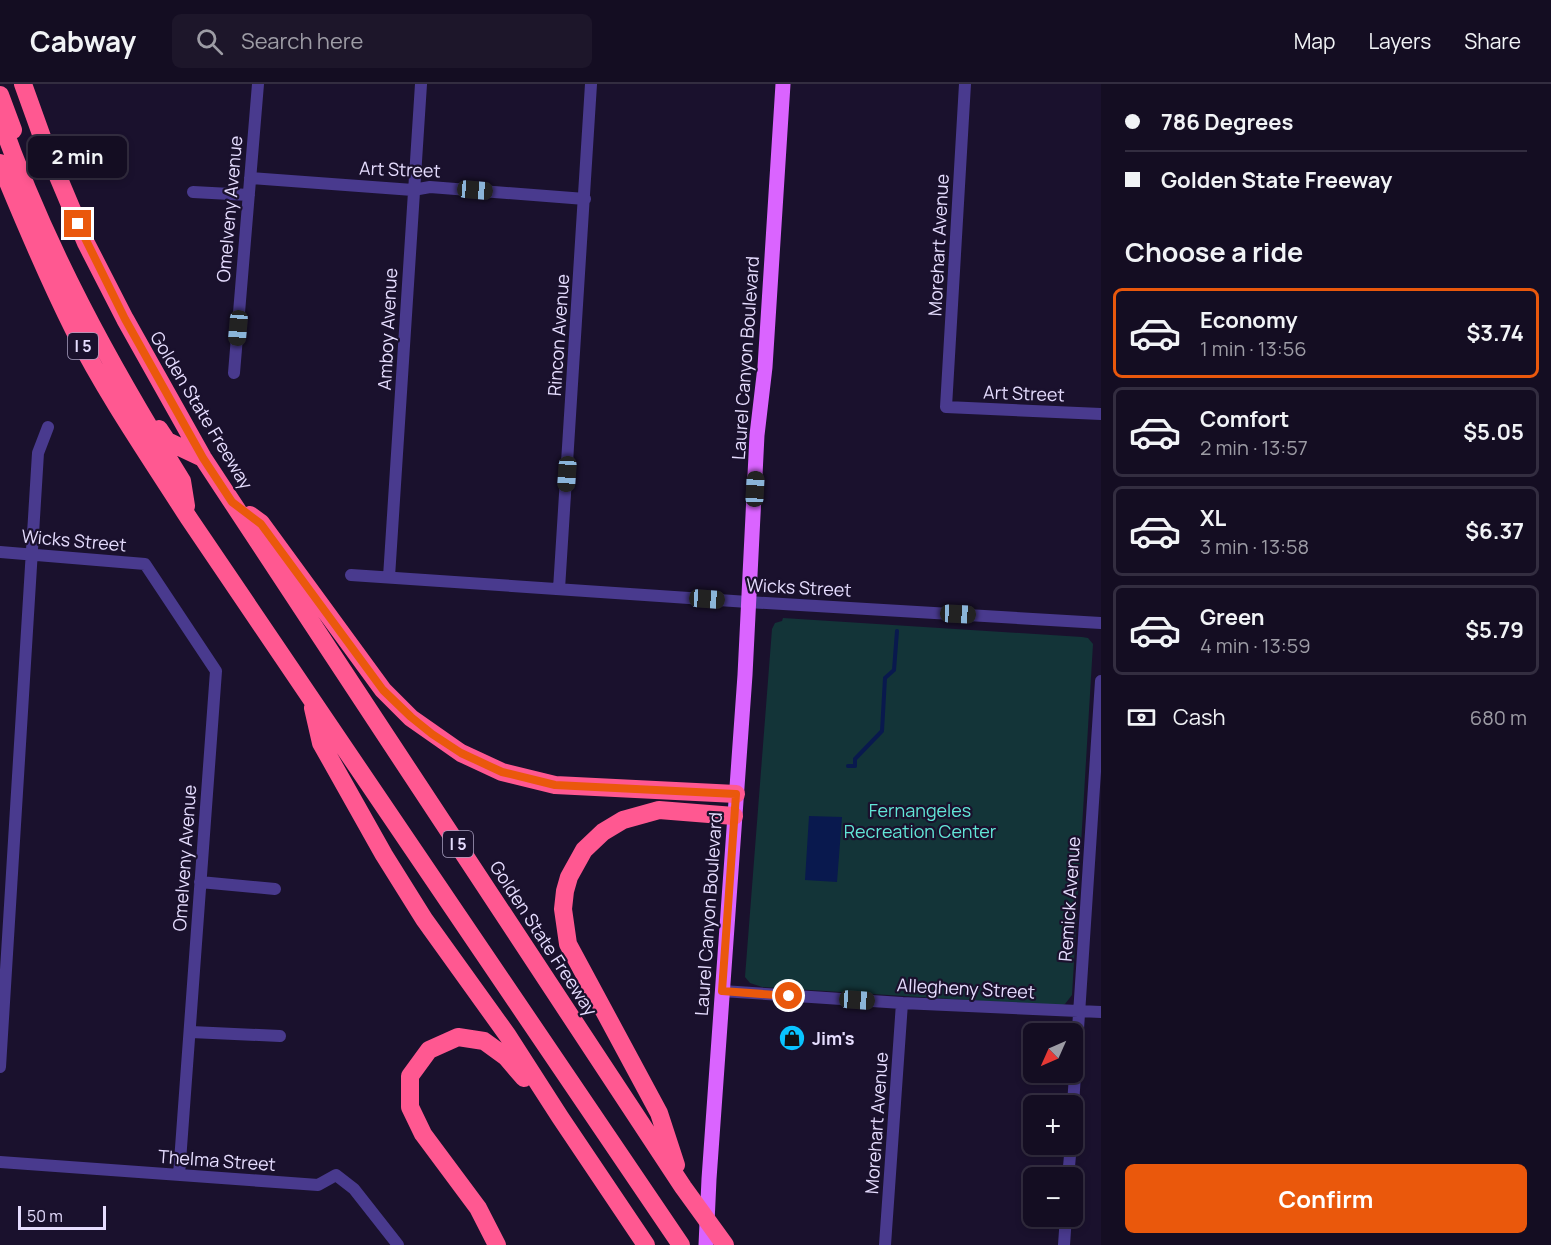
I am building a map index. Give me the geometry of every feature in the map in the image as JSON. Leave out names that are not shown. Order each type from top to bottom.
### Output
[{"type":"highway","name":"Golden State Freeway","points":[[23,84],[46,148],[86,243],[125,319],[203,458],[683,1187],[725,1245]]},
{"type":"highway","points":[[0,95],[23,159],[54,231],[88,304],[123,368],[166,441],[203,458]]},
{"type":"highway","points":[[0,118],[25,187],[65,276],[101,347],[182,481],[188,517]]},
{"type":"highway","name":"I 5","points":[[0,163],[32,240],[75,331],[116,403],[188,517],[681,1245]]},
{"type":"highway","points":[[232,502],[261,524],[383,690],[432,734],[461,753],[502,772],[555,785],[736,794]]},
{"type":"highway","points":[[310,697],[321,742],[384,855],[424,920],[508,1036],[646,1245]]},
{"type":"highway","points":[[683,1187],[659,1113],[568,944],[563,909],[565,891],[584,850],[603,832],[623,820],[659,810],[734,816]]},
{"type":"highway","points":[[497,1245],[478,1208],[423,1134],[410,1107],[411,1076],[429,1050],[458,1036],[484,1041],[506,1057],[560,1117]]},
{"type":"main road","name":"Laurel Canyon Boulevard","points":[[706,1245],[734,816],[746,675],[757,435],[765,367],[783,84]]},
{"type":"street","name":"Omelveny Avenue","points":[[234,373],[258,84]]},
{"type":"street","name":"Amboy Avenue","points":[[388,577],[421,84]]},
{"type":"street","name":"Rincon Avenue","points":[[559,589],[591,84]]},
{"type":"street","name":"Morehart Avenue","points":[[946,407],[965,84]]},
{"type":"street","name":"Art Street","points":[[250,178],[413,189],[430,187],[585,199]]},
{"type":"street","points":[[194,192],[249,195]]},
{"type":"street","name":"Art Street","points":[[946,407],[1101,414]]},
{"type":"street","points":[[0,1067],[4,957],[38,453],[48,427]]},
{"type":"street","name":"Wicks Street","points":[[0,552],[145,564]]},
{"type":"street","name":"Omelveny Avenue","points":[[145,564],[216,671],[179,1175]]},
{"type":"street","name":"Wicks Street","points":[[351,574],[748,602],[1101,622]]},
{"type":"street","name":"Remick Avenue","points":[[1074,1095],[1101,681]]},
{"type":"street","points":[[200,882],[275,889]]},
{"type":"street","name":"Allegheny Street","points":[[722,991],[902,1003],[1101,1012]]},
{"type":"street","name":"Morehart Avenue","points":[[885,1245],[902,1003]]},
{"type":"street","points":[[191,1032],[280,1036]]},
{"type":"street","name":"Thelma Street","points":[[0,1162],[318,1185],[336,1175],[354,1189],[398,1245]]},
{"type":"street","points":[[1064,1245],[1065,1227]]},
{"type":"green space","name":"Fernangeles Recreation Center","points":[[783,618],[1082,637],[1088,638],[1093,644],[1072,995],[1065,1004],[1060,1006],[762,987],[750,983],[745,977],[772,629],[775,623],[782,621]]},
{"type":"shaded area","points":[[809,816],[842,817],[837,882],[805,880]]},
{"type":"waterway","points":[[848,766],[855,766],[855,759],[882,731],[885,678],[894,670],[897,631]]},
{"type":"place","name":"Jim's","points":[[792,1038]]},
{"type":"route","points":[[78,224],[125,319],[203,458],[232,502],[261,524],[383,690],[411,717],[461,753],[502,772],[555,785],[736,794],[722,991],[789,996]]}]
